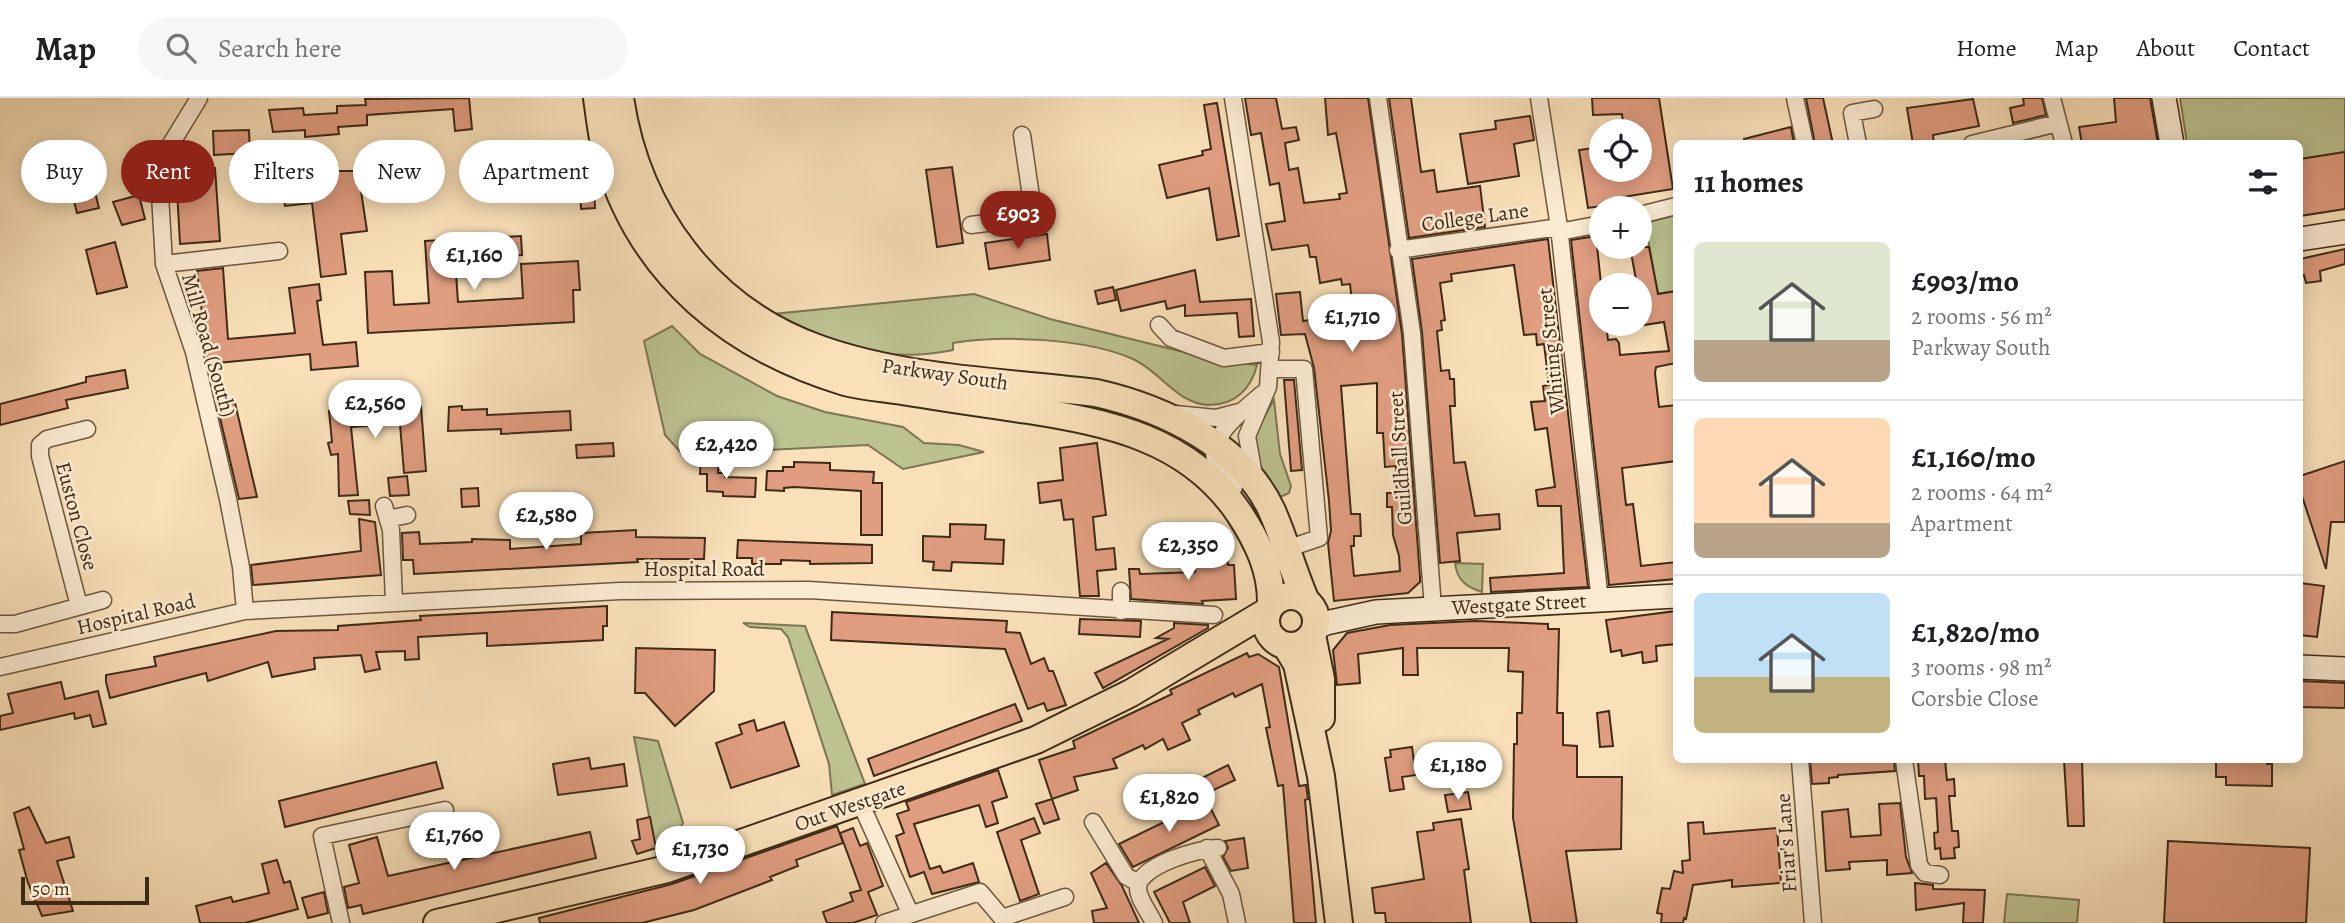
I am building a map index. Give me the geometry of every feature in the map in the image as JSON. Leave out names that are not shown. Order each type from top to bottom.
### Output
[{"type":"main road","name":"Parkway South","points":[[597,98],[608,160],[628,208],[650,249],[693,300],[738,336],[784,360],[847,383],[1094,421],[1152,439],[1183,456],[1210,478],[1243,519],[1270,576],[1270,608]]},
{"type":"main road","name":"Parkway South","points":[[620,98],[624,127],[637,171],[655,212],[686,256],[714,286],[760,322],[817,348],[869,363],[1096,393],[1129,400],[1159,412],[1216,445],[1257,486],[1271,510],[1311,618],[1321,679],[1321,776]]},
{"type":"main road","points":[[1280,642],[1301,644],[1311,618],[1284,597],[1270,608],[1266,625],[1297,664],[1321,776],[1339,923]]},
{"type":"main road","name":"Out Westgate","points":[[437,923],[667,869],[1036,740],[1131,692],[1270,608]]},
{"type":"main road","name":"Out Westgate","points":[[1131,692],[1185,671],[1252,638],[1280,642]]},
{"type":"street","name":"Mill Road (South)","points":[[199,98],[163,157],[159,177],[164,264],[194,352],[241,567],[245,611]]},
{"type":"street","points":[[1233,98],[1262,271],[1271,352],[1268,387],[1247,436],[1247,452],[1257,486]]},
{"type":"street","name":"Guildhall Street","points":[[1378,98],[1412,333],[1433,608]]},
{"type":"street","name":"Whiting Street","points":[[1539,98],[1559,230],[1600,601]]},
{"type":"street","points":[[1795,98],[1804,140]]},
{"type":"street","points":[[2052,98],[2063,140]]},
{"type":"street","points":[[2164,98],[2171,140]]},
{"type":"street","points":[[1857,140],[1852,113],[1874,109]]},
{"type":"street","points":[[1988,140],[2058,123]]},
{"type":"street","points":[[971,225],[1034,217],[1022,135]]},
{"type":"street","points":[[1652,212],[1673,207]]},
{"type":"street","name":"College Lane","points":[[1398,250],[1589,226]]},
{"type":"street","points":[[2303,239],[2345,232]]},
{"type":"street","points":[[164,264],[279,251]]},
{"type":"street","points":[[1159,325],[1171,338],[1224,358],[1271,352]]},
{"type":"street","points":[[1271,369],[1304,369],[1315,477],[1319,538],[1286,549]]},
{"type":"street","points":[[1243,519],[1240,494],[1217,468],[1216,445],[1228,425],[1268,387]]},
{"type":"street","points":[[1159,412],[1216,418],[1244,410]]},
{"type":"street","name":"Euston Close","points":[[79,606],[40,456],[40,445],[47,439],[87,429]]},
{"type":"street","points":[[394,601],[386,513],[407,515]]},
{"type":"street","name":"Hospital Road","points":[[0,667],[245,611],[394,601],[683,589],[808,590],[1214,615]]},
{"type":"street","points":[[1121,592],[1121,611]]},
{"type":"street","name":"Westgate Street","points":[[1311,618],[1433,608],[1673,596]]},
{"type":"street","points":[[0,624],[15,624],[103,600]]},
{"type":"street","points":[[2303,667],[2345,669]]},
{"type":"street","name":"Friar's Lane","points":[[1800,763],[1813,923]]},
{"type":"street","points":[[1904,763],[1919,865],[1925,873],[1940,875]]},
{"type":"street","points":[[860,802],[910,913]]},
{"type":"street","points":[[341,923],[322,836],[445,810]]},
{"type":"street","points":[[1093,822],[1126,876],[1138,883]]},
{"type":"street","points":[[1154,923],[1138,892],[1138,883],[1143,874],[1176,858],[1212,848],[1231,894],[1237,923]]},
{"type":"street","points":[[884,923],[980,892],[1002,918],[1065,897]]},
{"type":"green space","points":[[2180,98],[2345,98],[2345,152],[2303,159],[2303,140],[2187,140]]},
{"type":"green space","points":[[1673,216],[1673,292],[1658,294],[1652,259],[1652,221]]},
{"type":"green space","points":[[974,294],[1050,319],[1224,362],[1257,365],[1251,381],[1234,399],[1209,405],[1187,399],[1133,359],[1092,347],[1044,340],[996,339],[953,343],[953,350],[929,354],[883,353],[838,343],[773,314]]},
{"type":"green space","points":[[672,326],[700,354],[777,396],[825,412],[903,427],[924,443],[959,445],[984,452],[903,469],[868,445],[682,454],[665,435],[644,341]]},
{"type":"green space","points":[[1274,400],[1280,454],[1291,486],[1289,493],[1278,498],[1260,470],[1254,449],[1259,428]]},
{"type":"green space","points":[[1455,563],[1483,564],[1482,592],[1463,582]]},
{"type":"green space","points":[[743,623],[805,626],[865,784],[832,795],[829,764],[788,637],[781,629],[750,627]]},
{"type":"green space","points":[[634,737],[658,741],[683,823],[667,853],[657,858]]},
{"type":"green space","points":[[2007,894],[2079,900],[2077,923],[2004,923]]},
{"type":"building","points":[[469,98],[472,129],[455,131],[453,109],[367,115],[367,125],[338,127],[339,134],[305,137],[305,130],[273,132],[269,110],[303,108],[304,115],[337,113],[337,106],[366,105],[365,99]]},
{"type":"building","points":[[1245,98],[1276,98],[1282,129],[1296,127],[1299,140],[1285,143],[1289,170],[1298,168],[1304,203],[1340,199],[1339,194],[1347,193],[1336,133],[1328,135],[1325,98],[1368,98],[1402,334],[1420,577],[1420,582],[1408,593],[1334,601],[1328,543],[1331,531],[1329,501],[1314,368],[1305,334],[1281,335],[1276,294],[1300,292],[1303,321],[1353,312],[1350,284],[1342,285],[1341,279],[1320,283],[1316,257],[1310,257],[1308,245],[1272,250],[1266,224],[1285,221],[1279,183],[1270,185],[1261,133],[1251,135]],"holes":[[[1377,383],[1377,433],[1383,433],[1385,467],[1396,466],[1397,493],[1387,493],[1387,507],[1392,507],[1393,535],[1400,571],[1354,576],[1351,546],[1354,546],[1354,536],[1361,536],[1360,514],[1351,514],[1341,386]]]},
{"type":"building","points":[[1389,98],[1411,98],[1421,172],[1434,170],[1437,192],[1480,186],[1485,227],[1409,238]]},
{"type":"building","points":[[1592,98],[1659,98],[1673,189],[1629,196],[1589,196],[1588,208],[1579,150],[1589,149],[1589,182],[1652,182],[1652,119],[1623,119],[1622,114],[1593,115]]},
{"type":"building","points":[[1806,98],[1823,98],[1832,140],[1814,140]]},
{"type":"building","points":[[2023,98],[2042,98],[2046,115],[2013,123],[2010,108],[2024,105]]},
{"type":"building","points":[[2114,98],[2150,98],[2157,140],[2081,140],[2079,127],[2116,122]]},
{"type":"building","points":[[1973,99],[1979,126],[1933,135],[1934,140],[1912,140],[1907,108]]},
{"type":"building","points":[[1217,103],[1239,236],[1217,240],[1209,188],[1167,198],[1159,165],[1203,155],[1202,151],[1211,149],[1204,105]]},
{"type":"building","points":[[1530,116],[1534,140],[1514,144],[1519,176],[1468,184],[1460,134],[1496,129],[1495,121]]},
{"type":"building","points":[[1791,127],[1793,140],[1744,140]]},
{"type":"building","points":[[249,130],[249,140],[229,140],[229,154],[215,155],[213,131]]},
{"type":"building","points":[[2345,152],[2345,209],[2303,216],[2303,159]]},
{"type":"building","points":[[952,167],[963,243],[937,247],[926,170]]},
{"type":"building","points":[[215,168],[220,241],[180,244],[178,203],[215,203]]},
{"type":"building","points":[[339,171],[353,171],[353,203],[363,203],[367,231],[341,234],[346,274],[321,277],[312,203],[339,203]]},
{"type":"building","points":[[121,200],[121,203],[141,203],[145,219],[122,225],[113,202]]},
{"type":"building","points":[[74,203],[98,203],[99,208],[77,213]]},
{"type":"building","points":[[284,203],[312,203],[285,206]]},
{"type":"building","points":[[581,203],[595,203],[595,208],[581,209]]},
{"type":"building","points":[[1047,234],[1050,260],[989,269],[985,243]]},
{"type":"building","points":[[521,236],[522,255],[455,258],[458,302],[523,298],[521,264],[578,261],[580,290],[573,290],[574,322],[368,333],[365,272],[392,271],[394,305],[429,303],[425,241]]},
{"type":"building","points":[[1589,237],[1589,259],[1598,259],[1600,273],[1589,273],[1589,336],[1616,339],[1620,355],[1669,351],[1664,322],[1652,324],[1652,273],[1635,273],[1632,259],[1651,259],[1658,294],[1673,292],[1673,364],[1656,367],[1655,373],[1659,407],[1673,405],[1673,461],[1622,468],[1626,505],[1633,504],[1641,566],[1673,562],[1673,579],[1609,585],[1571,240]]},
{"type":"building","points":[[1548,239],[1588,587],[1491,592],[1490,578],[1564,573],[1561,506],[1538,506],[1536,490],[1555,487],[1547,428],[1535,430],[1531,402],[1545,401],[1543,386],[1549,385],[1544,344],[1537,345],[1536,334],[1524,335],[1514,265],[1451,274],[1452,281],[1440,283],[1445,320],[1441,321],[1442,330],[1437,331],[1441,371],[1449,370],[1450,379],[1454,379],[1455,406],[1450,406],[1454,463],[1465,462],[1475,516],[1499,514],[1500,529],[1457,533],[1460,561],[1440,563],[1422,332],[1412,259]]},
{"type":"building","points":[[115,242],[127,287],[97,294],[86,250]]},
{"type":"building","points":[[2345,249],[2345,264],[2320,271],[2321,281],[2306,283],[2303,258]]},
{"type":"building","points":[[223,268],[228,339],[295,333],[289,288],[319,284],[321,300],[317,301],[323,345],[356,342],[358,366],[311,370],[310,354],[208,364],[197,271]]},
{"type":"building","points":[[1195,270],[1200,302],[1251,299],[1254,336],[1239,337],[1237,313],[1185,316],[1185,305],[1167,309],[1165,301],[1121,311],[1116,290]]},
{"type":"building","points":[[1113,287],[1116,300],[1098,304],[1095,291]]},
{"type":"building","points":[[125,370],[128,388],[66,400],[68,408],[0,425],[0,404],[86,382],[86,377]]},
{"type":"building","points":[[1284,380],[1294,380],[1302,470],[1291,471]]},
{"type":"building","points":[[235,403],[257,497],[239,499],[217,405]]},
{"type":"building","points":[[394,406],[394,409],[421,407],[426,471],[404,473],[400,424],[351,427],[358,495],[339,496],[338,454],[331,455],[328,443],[332,442],[329,411]]},
{"type":"building","points":[[462,406],[462,410],[487,409],[487,415],[570,411],[571,430],[501,434],[501,429],[448,431],[449,407]]},
{"type":"building","points":[[613,443],[614,456],[577,458],[576,445]]},
{"type":"building","points":[[1097,443],[1106,515],[1093,517],[1096,550],[1114,548],[1116,569],[1097,571],[1099,596],[1080,596],[1073,519],[1064,520],[1061,500],[1040,503],[1038,483],[1063,480],[1060,448]]},
{"type":"building","points":[[701,457],[719,458],[718,473],[725,473],[725,477],[756,478],[755,497],[723,496],[723,492],[707,491],[707,474],[700,474]]},
{"type":"building","points":[[2345,461],[2345,522],[2331,522],[2326,569],[2303,499],[2303,475]]},
{"type":"building","points":[[794,462],[830,463],[830,470],[874,472],[873,483],[882,483],[882,535],[861,535],[861,491],[794,487],[784,488],[784,491],[766,490],[767,471],[783,471],[783,467],[794,467]]},
{"type":"building","points":[[407,476],[409,495],[390,496],[388,478]]},
{"type":"building","points":[[478,488],[479,506],[462,507],[461,489]]},
{"type":"building","points":[[369,500],[370,515],[350,514],[348,501]]},
{"type":"building","points":[[359,519],[375,522],[381,575],[253,585],[251,565],[361,551]]},
{"type":"building","points":[[950,524],[986,525],[985,539],[1004,540],[1003,564],[952,562],[951,571],[933,570],[934,562],[923,561],[923,536],[950,537]]},
{"type":"building","points":[[636,530],[636,537],[705,538],[704,559],[637,559],[638,562],[414,574],[413,560],[403,560],[402,533],[419,532],[420,544],[472,542],[472,539],[510,540],[510,549],[581,544],[581,533]]},
{"type":"building","points":[[738,540],[872,545],[872,563],[810,564],[810,561],[781,560],[781,564],[752,564],[752,558],[737,558]]},
{"type":"building","points":[[1211,547],[1212,554],[1227,554],[1228,565],[1234,565],[1236,599],[1202,601],[1203,604],[1131,599],[1129,569],[1139,569],[1140,574],[1195,572],[1194,548]]},
{"type":"building","points":[[2303,583],[2324,586],[2317,637],[2303,635]]},
{"type":"building","points":[[607,606],[607,626],[603,626],[603,640],[487,646],[487,633],[418,637],[419,659],[405,660],[405,651],[376,652],[380,669],[365,672],[361,655],[314,658],[315,669],[272,677],[268,662],[208,681],[206,673],[110,698],[106,682],[106,675],[156,666],[154,657],[276,631],[338,630],[338,626],[421,620],[420,616]]},
{"type":"building","points":[[1673,611],[1673,644],[1656,646],[1657,661],[1643,663],[1642,652],[1622,656],[1621,650],[1611,652],[1606,620]]},
{"type":"building","points":[[832,612],[1007,621],[1006,632],[1020,633],[1031,664],[1044,658],[1049,671],[1053,671],[1066,705],[1047,711],[1044,703],[1028,709],[1005,649],[831,640]]},
{"type":"building","points":[[1080,619],[1141,621],[1140,637],[1079,634]]},
{"type":"building","points":[[1475,621],[1548,624],[1548,629],[1559,629],[1557,713],[1563,713],[1563,745],[1577,746],[1577,777],[1622,777],[1621,849],[1566,851],[1577,923],[1531,923],[1513,818],[1514,744],[1517,744],[1517,713],[1522,713],[1523,672],[1508,671],[1509,648],[1417,648],[1418,675],[1403,675],[1403,648],[1358,654],[1360,683],[1337,685],[1333,650],[1347,633],[1390,625]]},
{"type":"building","points":[[1174,623],[1208,625],[1208,628],[1103,688],[1095,673],[1168,639],[1156,638],[1174,628]]},
{"type":"building","points":[[636,648],[715,650],[714,691],[675,726],[645,693],[635,693]]},
{"type":"building","points":[[1247,653],[1249,657],[1258,654],[1279,667],[1299,786],[1306,785],[1316,923],[1294,923],[1283,785],[1278,786],[1266,728],[1270,727],[1262,684],[1235,697],[1233,693],[1198,710],[1200,714],[1182,723],[1190,740],[1168,750],[1163,739],[1145,749],[1143,745],[1113,759],[1117,768],[1074,777],[1078,790],[1052,799],[1039,760],[1075,748],[1073,741],[1172,694],[1170,690]]},
{"type":"building","points":[[2303,681],[2345,683],[2345,708],[2303,707]]},
{"type":"building","points":[[61,682],[65,699],[98,691],[106,724],[93,727],[90,715],[75,719],[74,713],[0,730],[0,716],[13,713],[8,694]]},
{"type":"building","points":[[1015,704],[1022,721],[874,776],[868,759]]},
{"type":"building","points":[[1609,711],[1613,746],[1600,747],[1597,713]]},
{"type":"building","points":[[754,720],[757,731],[784,722],[799,766],[731,788],[716,743],[742,734],[739,725]]},
{"type":"building","points":[[1412,747],[1416,775],[1402,777],[1404,789],[1390,791],[1385,758],[1391,757],[1390,750]]},
{"type":"building","points":[[589,758],[591,769],[624,764],[627,786],[558,795],[553,764]]},
{"type":"building","points":[[436,762],[443,788],[285,827],[279,801]]},
{"type":"building","points":[[1810,763],[1894,763],[1895,771],[1838,775],[1829,778],[1829,783],[1812,784]]},
{"type":"building","points":[[1918,763],[1945,763],[1947,780],[1954,779],[1955,796],[1949,796],[1952,831],[1958,831],[1959,847],[1954,848],[1955,858],[1941,859],[1940,848],[1935,849],[1934,833],[1938,832],[1936,798],[1925,799],[1924,776],[1919,776]]},
{"type":"building","points":[[2064,763],[2082,763],[2084,826],[2068,826]]},
{"type":"building","points":[[2216,763],[2272,764],[2272,786],[2226,785],[2226,777],[2216,777]]},
{"type":"building","points":[[1228,765],[1235,780],[1205,794],[1198,780]]},
{"type":"building","points":[[998,770],[1007,797],[992,802],[998,823],[986,827],[979,805],[914,824],[930,869],[940,866],[943,873],[973,863],[979,882],[932,894],[924,872],[910,877],[896,836],[904,833],[897,814],[909,810],[906,802]]},
{"type":"building","points":[[1468,792],[1471,809],[1448,812],[1445,795]]},
{"type":"building","points":[[1052,799],[1059,819],[1044,824],[1036,804]]},
{"type":"building","points":[[1207,801],[1219,825],[1133,867],[1119,844]]},
{"type":"building","points":[[1900,803],[1906,857],[1912,873],[1887,875],[1887,860],[1849,862],[1850,869],[1826,871],[1822,812],[1848,809],[1851,837],[1881,835],[1879,804]]},
{"type":"building","points":[[29,807],[46,843],[69,837],[74,857],[57,861],[73,911],[42,916],[28,883],[19,850],[24,849],[14,813]]},
{"type":"building","points":[[650,817],[656,848],[637,854],[632,841],[640,839],[637,820]]},
{"type":"building","points":[[1034,818],[1040,833],[1021,840],[1039,894],[1020,901],[997,832]]},
{"type":"building","points":[[1461,819],[1469,869],[1464,870],[1471,923],[1386,923],[1385,913],[1375,913],[1372,888],[1424,879],[1417,832],[1434,830],[1433,823]]},
{"type":"building","points":[[1703,822],[1704,834],[1777,828],[1781,883],[1732,887],[1732,880],[1693,885],[1683,923],[1661,923],[1662,914],[1657,913],[1662,888],[1670,889],[1674,871],[1683,873],[1682,861],[1690,860],[1688,823]]},
{"type":"building","points":[[837,826],[843,843],[796,860],[798,866],[770,877],[772,880],[694,910],[642,923],[540,923],[539,918],[672,884]]},
{"type":"building","points":[[853,828],[860,846],[867,843],[883,886],[868,892],[877,915],[853,923],[827,923],[823,912],[853,901],[850,893],[861,890],[840,833]]},
{"type":"building","points":[[590,832],[596,858],[363,914],[361,905],[348,908],[344,887],[359,883],[349,845],[377,837],[388,876]]},
{"type":"building","points":[[1244,838],[1248,868],[1231,871],[1223,857],[1228,848],[1225,841]]},
{"type":"building","points":[[2168,841],[2310,848],[2306,923],[2164,923]]},
{"type":"building","points":[[277,860],[284,883],[290,881],[298,909],[245,923],[200,923],[196,906],[231,897],[233,902],[269,893],[262,864]]},
{"type":"building","points":[[1106,863],[1122,886],[1139,923],[1094,923],[1092,911],[1107,908],[1091,873]]},
{"type":"building","points":[[1205,867],[1215,886],[1183,902],[1190,923],[1170,923],[1154,892]]},
{"type":"building","points":[[1915,883],[1933,885],[1933,889],[1985,890],[1983,923],[1963,923],[1964,903],[1916,910]]},
{"type":"building","points":[[324,892],[328,913],[308,918],[302,898]]}]
